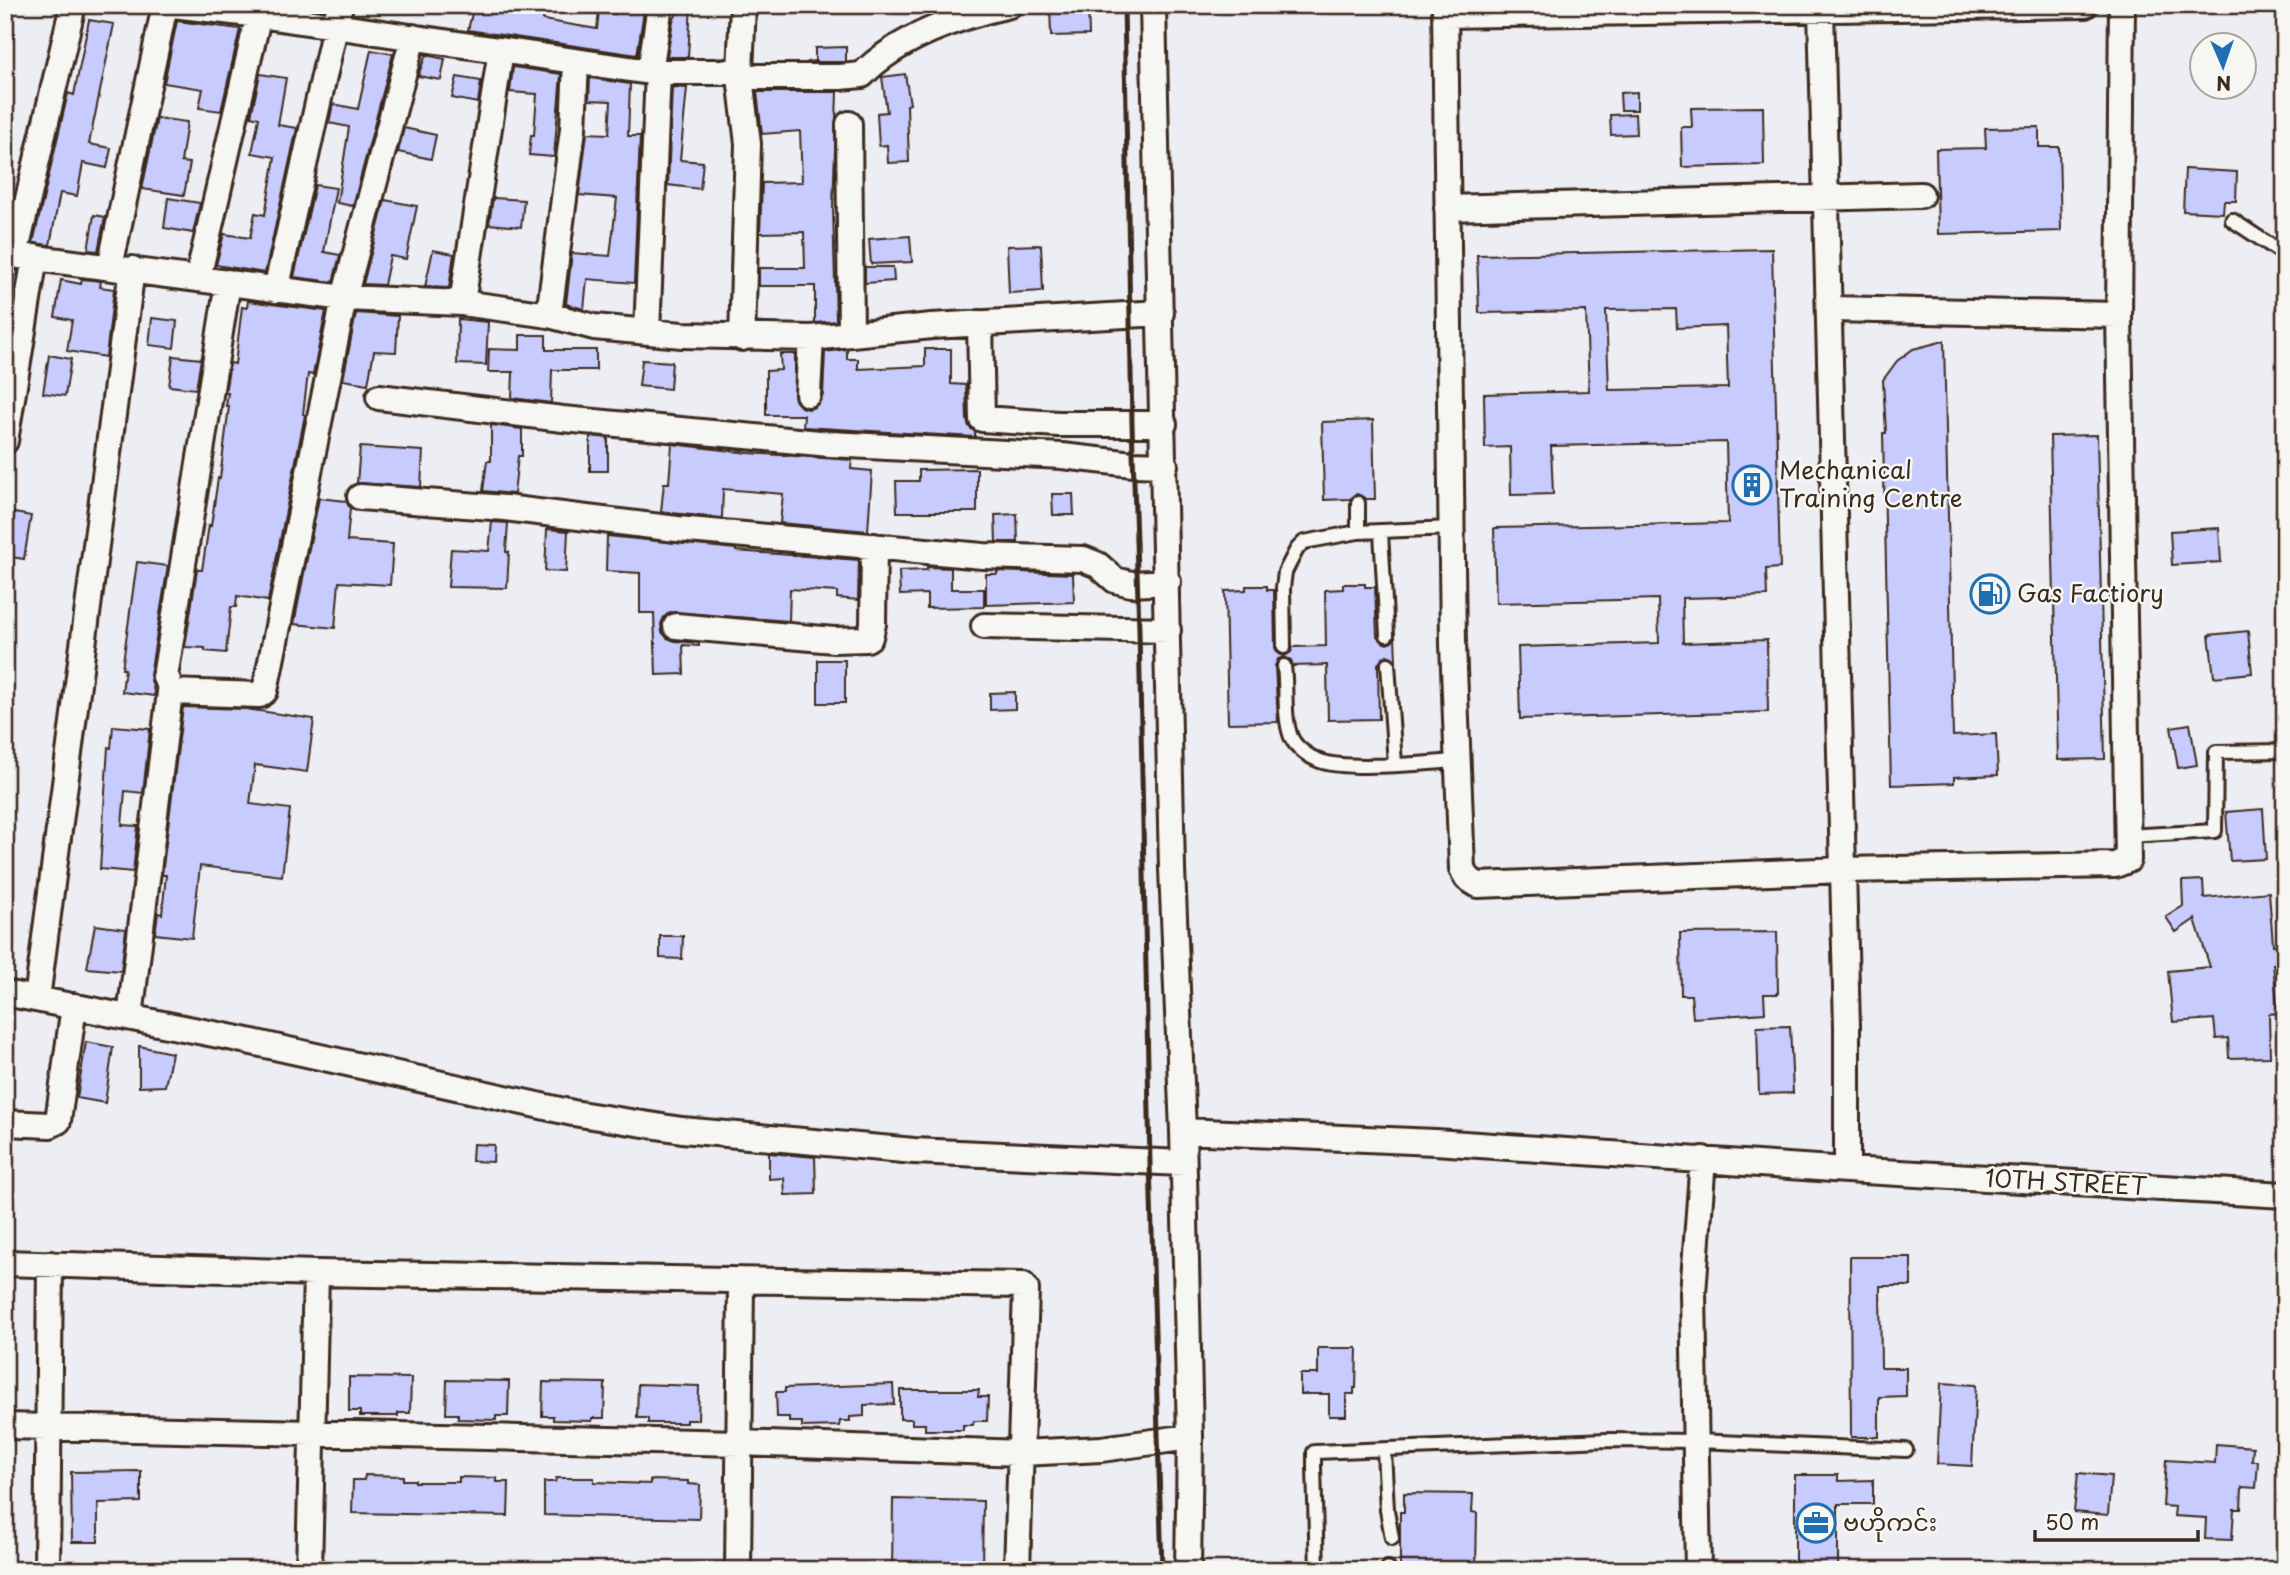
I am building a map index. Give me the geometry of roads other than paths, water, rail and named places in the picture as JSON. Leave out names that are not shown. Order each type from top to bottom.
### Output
[{"type":"street","points":[[5,441],[19,255],[73,5]]},
{"type":"street","points":[[37,999],[121,268],[165,5]]},
{"type":"street","points":[[173,5],[338,16],[413,37],[654,72],[840,78],[862,75],[873,64],[919,37],[958,19],[1009,5]]},
{"type":"street","points":[[647,332],[654,72],[660,5]]},
{"type":"street","points":[[742,338],[748,144],[740,74],[743,5]]},
{"type":"street","points":[[1153,5],[1168,582],[1172,869],[1184,1163],[1190,1437],[1188,1570]]},
{"type":"street","points":[[2085,5],[1445,10],[1451,528],[1457,761],[1462,869],[1467,878],[1478,885],[1843,870],[2115,865],[2128,860],[2119,315],[2122,5]]},
{"type":"street","points":[[1821,8],[1843,870],[1847,1170]]},
{"type":"street","points":[[198,278],[260,10]]},
{"type":"street","points":[[276,290],[338,16]]},
{"type":"street","points":[[170,692],[260,695],[265,691],[344,298],[413,37]]},
{"type":"street","points":[[462,303],[501,50]]},
{"type":"street","points":[[549,315],[573,129],[576,62]]},
{"type":"street","points":[[849,124],[850,334]]},
{"type":"street","points":[[1447,208],[1922,195]]},
{"type":"street","points":[[19,255],[344,298],[462,303],[549,315],[594,327],[742,338],[811,338],[980,323],[1161,313]]},
{"type":"street","points":[[130,1017],[170,692],[165,677],[228,282]]},
{"type":"street","points":[[1830,309],[2119,315]]},
{"type":"street","points":[[980,323],[982,452]]},
{"type":"street","points":[[808,394],[811,338]]},
{"type":"street","points":[[379,397],[652,428],[830,444],[1062,456],[1165,465]]},
{"type":"street","points":[[982,419],[1058,424],[1164,424]]},
{"type":"street","points":[[360,497],[505,508],[677,529],[983,556],[1083,559],[1098,565],[1115,580],[1131,584],[1168,582]]},
{"type":"street","points":[[676,626],[834,640],[867,639],[873,624],[874,546]]},
{"type":"street","points":[[984,625],[1168,630]]},
{"type":"street","points":[[5,993],[130,1017],[573,1113],[682,1130],[914,1151],[1184,1163]]},
{"type":"street","points":[[5,1123],[50,1125],[58,1121],[74,1006]]},
{"type":"street","name":"10TH STREET","points":[[1183,1131],[1435,1142],[1847,1170],[2285,1195]]},
{"type":"street","points":[[1698,1570],[1698,1441],[1693,1293],[1703,1159]]},
{"type":"street","points":[[5,1263],[316,1273],[1023,1285],[1026,1289],[1017,1570]]},
{"type":"street","points":[[47,1570],[50,1264]]},
{"type":"street","points":[[309,1570],[316,1273]]},
{"type":"street","points":[[738,1570],[741,1281]]},
{"type":"street","points":[[5,1426],[740,1443],[1021,1453],[1101,1449],[1190,1437]]},
{"type":"lane","points":[[2232,220],[2285,255]]},
{"type":"lane","points":[[1358,503],[1358,532]]},
{"type":"lane","points":[[1284,647],[1285,572],[1304,542],[1358,532],[1451,528]]},
{"type":"lane","points":[[1381,533],[1387,635]]},
{"type":"lane","points":[[1388,664],[1395,764]]},
{"type":"lane","points":[[1284,666],[1288,726],[1292,740],[1300,749],[1320,761],[1395,764],[1457,761]]},
{"type":"lane","points":[[2127,836],[2214,831],[2216,752],[2285,751]]},
{"type":"lane","points":[[1317,1570],[1314,1452],[1607,1440],[1906,1450]]},
{"type":"lane","points":[[1384,1450],[1387,1510],[1392,1538]]},
{"type":"railway","points":[[1124,5],[1132,424],[1162,1570]]},
{"type":"place","name":"Mechanical Training Centre","points":[[1752,485]]},
{"type":"place","name":"Gas Factiory","points":[[1990,594]]},
{"type":"place","name":"ဗဟိုကင်း","points":[[1816,1523]]}]
